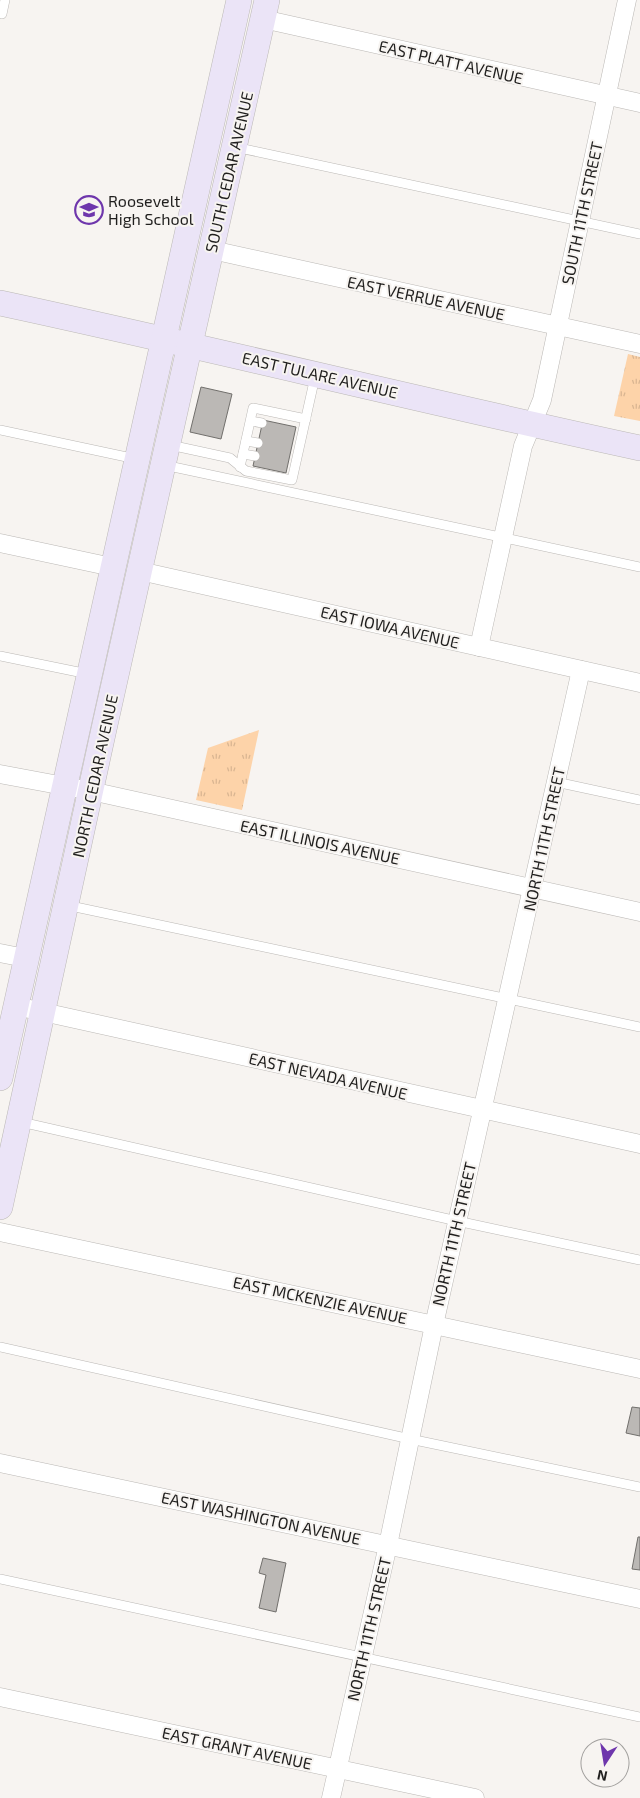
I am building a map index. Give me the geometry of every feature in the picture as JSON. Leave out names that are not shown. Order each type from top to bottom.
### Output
[{"type":"main road","name":"SOUTH CEDAR AVENUE","points":[[164,338],[239,0]]},
{"type":"main road","name":"SOUTH CEDAR AVENUE","points":[[191,345],[234,147],[261,6]]},
{"type":"main road","name":"EAST TULARE AVENUE","points":[[0,302],[164,338],[532,425],[640,448]]},
{"type":"main road","name":"NORTH CEDAR AVENUE","points":[[0,1207],[140,571],[154,458],[164,338]]},
{"type":"main road","name":"NORTH CEDAR AVENUE","points":[[0,1078],[112,567],[154,458],[191,345]]},
{"type":"main road","points":[[104,729],[108,655],[121,583],[119,574],[112,567]]},
{"type":"street","name":"SOUTH 11TH STREET","points":[[532,425],[542,400],[627,0]]},
{"type":"street","name":"EAST PLATT AVENUE","points":[[261,6],[640,103]]},
{"type":"street","name":"EAST VERRUE AVENUE","points":[[212,250],[640,344]]},
{"type":"street","points":[[479,647],[523,446],[532,425]]},
{"type":"street","points":[[0,543],[112,567]]},
{"type":"street","name":"EAST IOWA AVENUE","points":[[140,571],[640,683]]},
{"type":"street","name":"NORTH 11TH STREET","points":[[331,1798],[388,1545],[434,1324],[581,670]]},
{"type":"street","name":"EAST ILLINOIS AVENUE","points":[[0,774],[64,786],[640,912]]},
{"type":"street","points":[[0,953],[25,958]]},
{"type":"street","name":"EAST NEVADA AVENUE","points":[[16,1006],[640,1144]]},
{"type":"street","name":"EAST MCKENZIE AVENUE","points":[[0,1232],[640,1369]]},
{"type":"street","name":"EAST WASHINGTON AVENUE","points":[[0,1462],[640,1599]]},
{"type":"street","name":"EAST GRANT AVENUE","points":[[0,1697],[475,1798]]},
{"type":"lane","points":[[2,14],[5,0]]},
{"type":"lane","points":[[234,147],[640,234]]},
{"type":"lane","points":[[154,458],[230,458],[246,471],[292,480],[292,465],[299,431],[306,419],[316,374]]},
{"type":"lane","points":[[240,467],[254,408],[306,419]]},
{"type":"lane","points":[[251,421],[262,423]]},
{"type":"lane","points":[[0,430],[154,458],[503,538],[640,567]]},
{"type":"lane","points":[[246,440],[258,443]]},
{"type":"lane","points":[[243,454],[254,456]]},
{"type":"lane","points":[[0,656],[89,674]]},
{"type":"lane","points":[[556,782],[640,800]]},
{"type":"lane","points":[[66,905],[640,1027]]},
{"type":"lane","points":[[18,1121],[457,1221],[640,1260]]},
{"type":"lane","points":[[0,1347],[640,1487]]},
{"type":"lane","points":[[0,1579],[640,1718]]},
{"type":"green space","points":[[628,354],[640,357],[640,421],[614,416]]},
{"type":"green space","points":[[259,730],[242,810],[196,800],[208,748]]},
{"type":"building","points":[[201,387],[232,394],[221,439],[190,432]]},
{"type":"building","points":[[263,420],[296,427],[286,473],[253,466]]},
{"type":"building","points":[[632,1407],[640,1408],[640,1436],[626,1433]]},
{"type":"building","points":[[638,1537],[640,1537],[640,1570],[632,1569]]},
{"type":"building","points":[[263,1558],[286,1563],[276,1612],[259,1608],[266,1575],[259,1573]]},
{"type":"place","name":"Roosevelt High School","points":[[89,210]]}]
